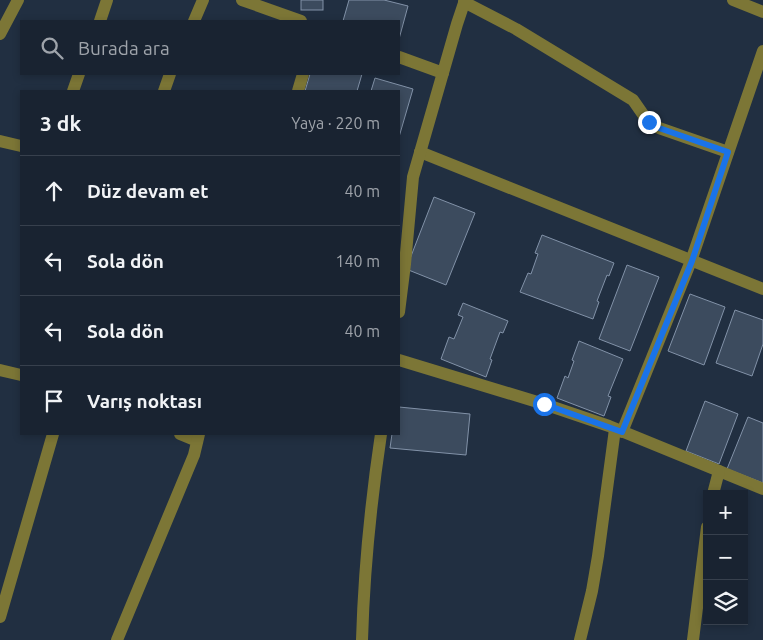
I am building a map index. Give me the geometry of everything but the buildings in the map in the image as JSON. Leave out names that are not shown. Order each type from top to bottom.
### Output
[{"type":"street","points":[[0,34],[18,0]]},
{"type":"street","points":[[100,20],[107,0]]},
{"type":"street","points":[[194,20],[203,0]]},
{"type":"street","points":[[242,0],[298,20]]},
{"type":"street","points":[[733,0],[763,12]]},
{"type":"street","points":[[400,304],[413,177],[464,1],[516,28],[633,100],[649,122],[659,128],[728,152]]},
{"type":"street","points":[[580,640],[592,591],[619,430],[692,261],[728,152],[758,82],[763,51]]},
{"type":"street","points":[[400,57],[443,73]]},
{"type":"street","points":[[72,90],[79,75]]},
{"type":"street","points":[[164,90],[170,75]]},
{"type":"street","points":[[298,90],[303,75]]},
{"type":"street","points":[[0,141],[20,146]]},
{"type":"street","points":[[420,152],[763,289]]},
{"type":"street","points":[[400,360],[553,407],[619,430],[763,489]]},
{"type":"street","points":[[0,370],[20,375]]},
{"type":"street","points":[[0,617],[53,435]]},
{"type":"street","points":[[117,640],[194,455],[198,438],[184,435]]},
{"type":"street","points":[[362,640],[366,566],[381,435]]},
{"type":"street","points":[[714,490],[719,471]]},
{"type":"street","points":[[693,640],[706,535]]},
{"type":"route","points":[[544,404],[622,432],[692,261],[728,152],[659,128],[649,122]]}]
